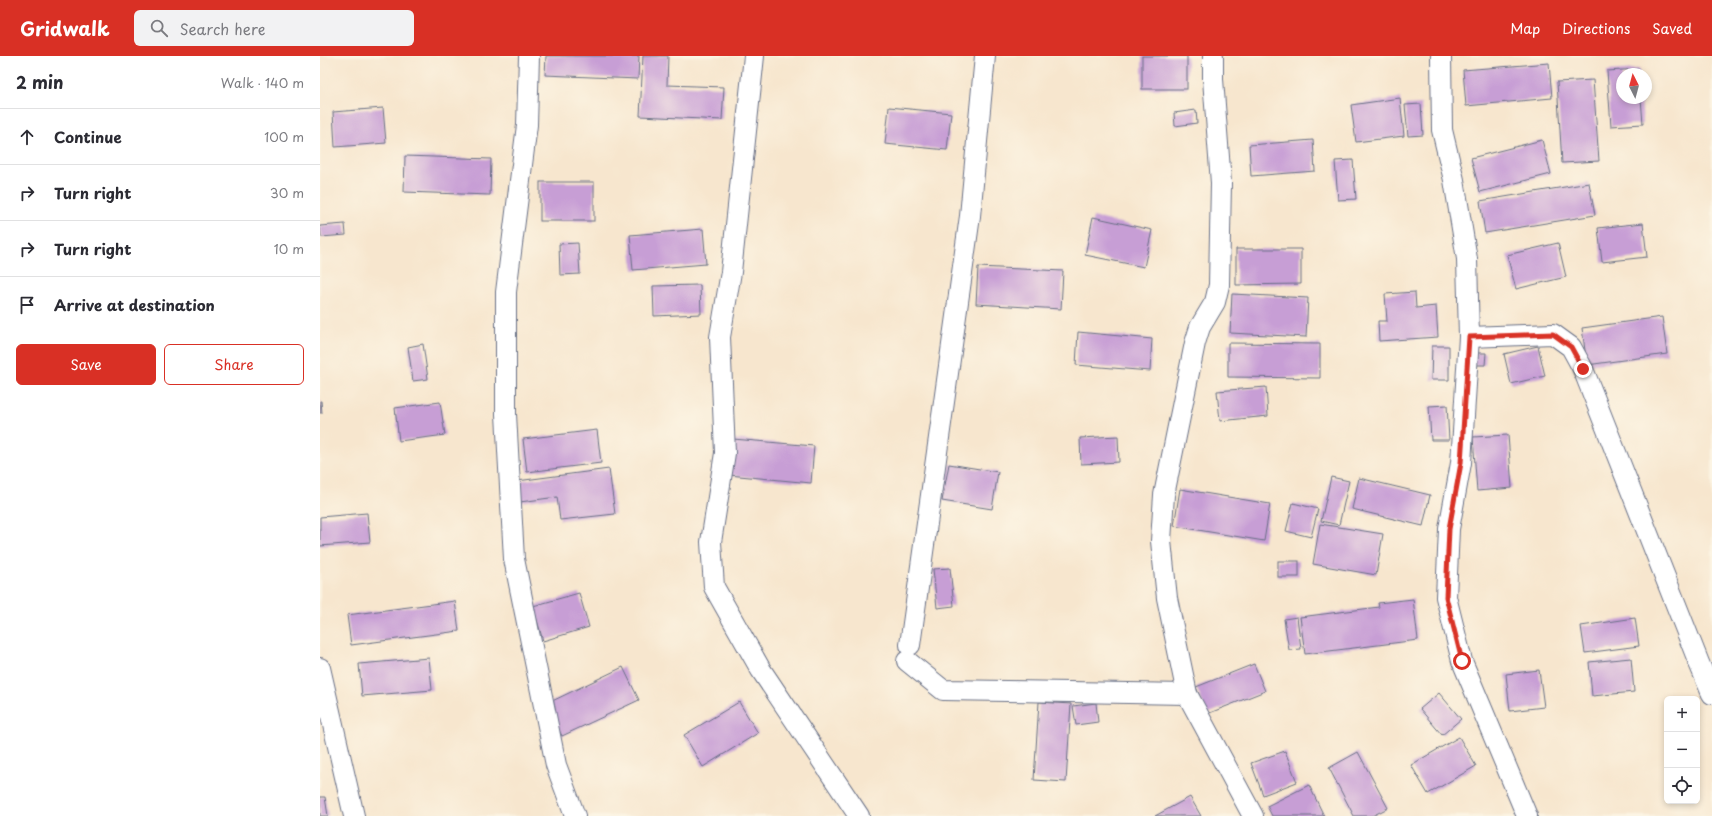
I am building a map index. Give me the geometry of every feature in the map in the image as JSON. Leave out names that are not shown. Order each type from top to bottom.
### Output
[{"type":"street","points":[[528,56],[527,125],[506,292],[506,414],[514,559],[556,765],[575,816]]},
{"type":"street","points":[[754,56],[731,272],[720,337],[725,453],[711,542],[714,587],[761,670],[858,816]]},
{"type":"street","points":[[985,56],[970,216],[909,653],[943,690],[1187,694]]},
{"type":"street","points":[[1213,56],[1213,78],[1221,183],[1219,285],[1215,302],[1200,327],[1195,343],[1164,495],[1161,541],[1167,598],[1187,694],[1253,816]]},
{"type":"street","points":[[1440,56],[1442,130],[1454,180],[1467,259],[1469,337],[1461,463],[1449,529],[1446,597],[1462,661],[1527,816]]},
{"type":"street","points":[[1469,337],[1553,334],[1571,347],[1583,369],[1698,663],[1712,694]]},
{"type":"street","points":[[320,668],[354,816]]},
{"type":"building","points":[[546,56],[639,56],[638,79],[545,75]]},
{"type":"building","points":[[643,56],[668,56],[667,85],[724,87],[722,120],[640,116]]},
{"type":"building","points":[[1142,56],[1187,56],[1187,89],[1142,89]]},
{"type":"building","points":[[1549,63],[1552,98],[1466,106],[1463,70]]},
{"type":"building","points":[[1616,70],[1616,104],[1641,104],[1643,124],[1611,126],[1607,71]]},
{"type":"building","points":[[1593,80],[1599,161],[1562,163],[1557,82]]},
{"type":"building","points":[[1400,98],[1404,136],[1356,142],[1351,105]]},
{"type":"building","points":[[1421,104],[1423,135],[1408,136],[1405,105]]},
{"type":"building","points":[[889,107],[951,113],[947,150],[885,144]]},
{"type":"building","points":[[383,108],[386,143],[335,147],[333,112]]},
{"type":"building","points":[[1196,110],[1197,123],[1175,126],[1174,113]]},
{"type":"building","points":[[1313,140],[1315,171],[1251,176],[1249,145]]},
{"type":"building","points":[[1542,140],[1551,174],[1480,192],[1471,158]]},
{"type":"building","points":[[405,156],[491,159],[490,195],[404,192]]},
{"type":"building","points":[[1353,160],[1356,199],[1338,200],[1335,161]]},
{"type":"building","points":[[540,182],[594,182],[594,221],[540,221]]},
{"type":"building","points":[[1589,183],[1595,215],[1485,233],[1480,201]]},
{"type":"building","points":[[1093,217],[1152,230],[1144,267],[1085,255]]},
{"type":"building","points":[[1643,223],[1647,257],[1602,262],[1598,228]]},
{"type":"building","points":[[345,224],[346,235],[321,237],[320,226]]},
{"type":"building","points":[[703,229],[706,264],[633,270],[630,235]]},
{"type":"building","points":[[578,243],[580,274],[560,275],[559,244]]},
{"type":"building","points":[[1558,243],[1566,277],[1516,289],[1507,255]]},
{"type":"building","points":[[1236,249],[1301,249],[1301,284],[1236,285]]},
{"type":"building","points":[[978,267],[1063,271],[1061,309],[976,304]]},
{"type":"building","points":[[700,285],[701,314],[654,316],[653,286]]},
{"type":"building","points":[[1415,292],[1416,308],[1436,306],[1438,337],[1379,341],[1378,321],[1387,321],[1385,294]]},
{"type":"building","points":[[1232,294],[1308,298],[1306,337],[1230,333]]},
{"type":"building","points":[[1662,317],[1667,354],[1587,365],[1582,328]]},
{"type":"building","points":[[1078,332],[1152,339],[1150,371],[1076,365]]},
{"type":"building","points":[[1228,343],[1320,344],[1320,378],[1228,377]]},
{"type":"building","points":[[423,344],[428,379],[413,381],[408,347]]},
{"type":"building","points":[[1432,346],[1449,346],[1449,380],[1431,380]]},
{"type":"building","points":[[1538,346],[1545,376],[1511,384],[1504,354]]},
{"type":"building","points":[[1470,353],[1486,353],[1485,365],[1470,365]]},
{"type":"building","points":[[1266,387],[1268,416],[1220,421],[1217,391]]},
{"type":"building","points":[[321,401],[322,413],[320,413]]},
{"type":"building","points":[[440,402],[445,435],[399,441],[395,408]]},
{"type":"building","points":[[1447,405],[1449,440],[1431,440],[1429,406]]},
{"type":"building","points":[[597,430],[601,463],[527,472],[523,439]]},
{"type":"building","points":[[1508,435],[1512,488],[1477,491],[1473,437]]},
{"type":"building","points":[[1118,436],[1119,462],[1081,464],[1080,438]]},
{"type":"building","points":[[733,439],[814,446],[811,483],[729,475]]},
{"type":"building","points":[[949,464],[998,472],[992,509],[942,501]]},
{"type":"building","points":[[609,469],[615,514],[560,520],[557,497],[520,502],[517,481]]},
{"type":"building","points":[[1331,477],[1349,481],[1339,525],[1321,521]]},
{"type":"building","points":[[1359,478],[1430,495],[1423,526],[1352,509]]},
{"type":"building","points":[[1180,489],[1270,504],[1264,541],[1174,526]]},
{"type":"building","points":[[1293,503],[1318,509],[1311,537],[1286,531]]},
{"type":"building","points":[[367,513],[370,542],[320,546],[320,517]]},
{"type":"building","points":[[1320,524],[1383,534],[1376,575],[1313,564]]},
{"type":"building","points":[[1278,561],[1299,561],[1299,577],[1278,577]]},
{"type":"building","points":[[950,568],[954,606],[937,608],[933,569]]},
{"type":"building","points":[[579,593],[589,627],[543,641],[533,606]]},
{"type":"building","points":[[1413,599],[1418,640],[1305,654],[1300,617],[1379,607],[1378,603]]},
{"type":"building","points":[[455,601],[459,631],[351,645],[347,615]]},
{"type":"building","points":[[1297,617],[1301,649],[1289,650],[1284,619]]},
{"type":"building","points":[[1635,618],[1639,646],[1585,653],[1581,626]]},
{"type":"building","points":[[429,658],[432,690],[362,696],[359,664]]},
{"type":"building","points":[[1631,658],[1634,692],[1592,696],[1589,662]]},
{"type":"building","points":[[1254,664],[1265,691],[1207,714],[1196,687]]},
{"type":"building","points":[[623,667],[639,700],[562,736],[546,704]]},
{"type":"building","points":[[1539,670],[1544,707],[1510,711],[1506,674]]},
{"type":"building","points":[[1439,693],[1461,719],[1442,735],[1420,709]]},
{"type":"building","points":[[739,702],[758,733],[703,767],[684,735]]},
{"type":"building","points":[[1039,702],[1071,704],[1066,782],[1034,780]]},
{"type":"building","points":[[1096,703],[1098,722],[1076,725],[1073,706]]},
{"type":"building","points":[[1459,737],[1476,766],[1428,794],[1411,765]]},
{"type":"building","points":[[1285,751],[1297,782],[1263,795],[1251,763]]},
{"type":"building","points":[[1358,752],[1388,808],[1372,816],[1354,816],[1329,768]]},
{"type":"building","points":[[1309,785],[1324,816],[1272,816],[1267,806]]},
{"type":"building","points":[[320,797],[325,797],[328,816],[320,816]]},
{"type":"building","points":[[1190,797],[1201,816],[1155,816]]},
{"type":"route","points":[[1462,661],[1446,597],[1449,529],[1461,463],[1469,337],[1553,334],[1571,347],[1583,369]]}]
